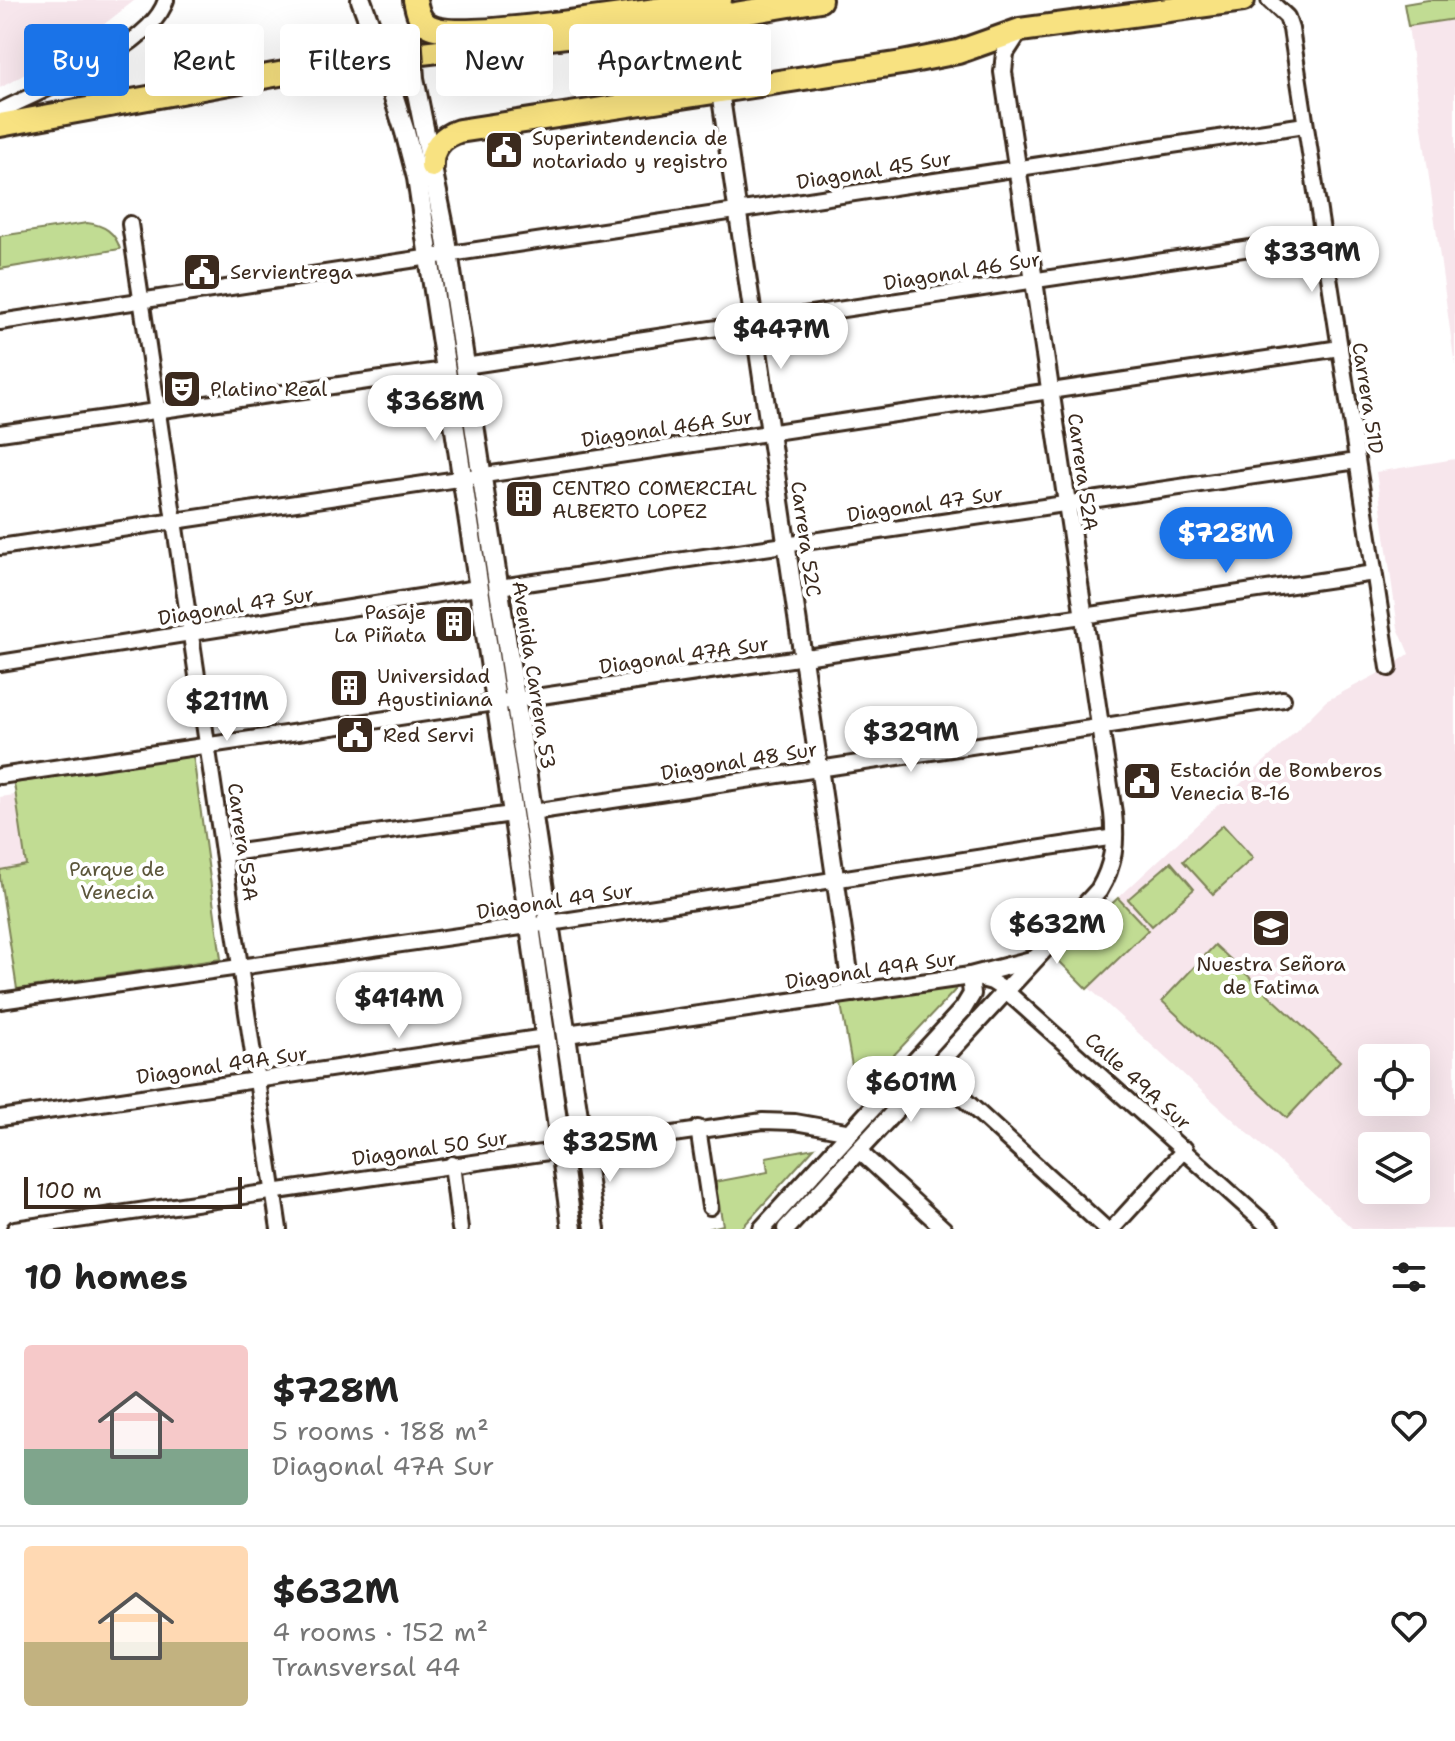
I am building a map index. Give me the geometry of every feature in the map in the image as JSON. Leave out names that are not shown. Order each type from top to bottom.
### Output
[{"type":"highway","points":[[414,0],[425,24],[443,30],[559,23],[707,1]]},
{"type":"highway","points":[[0,125],[345,62],[642,28],[820,0]]},
{"type":"highway","points":[[771,83],[945,55],[1020,30],[1243,0]]},
{"type":"highway","points":[[432,166],[432,157],[440,142],[459,131],[687,96]]},
{"type":"main road","points":[[361,0],[417,178],[530,926],[572,1229]]},
{"type":"main road","name":"Avenida Carrera 53","points":[[414,0],[411,35],[414,78],[448,255],[595,1229]]},
{"type":"street","points":[[0,111],[92,65],[143,34],[159,17],[166,0]]},
{"type":"street","name":"Carrera 51D","points":[[1269,0],[1287,17],[1291,29],[1389,668]]},
{"type":"street","name":"Carrera 52A","points":[[786,1229],[1078,914],[1106,879],[1114,853],[1115,837],[1100,726],[1003,72],[1005,53],[1020,30]]},
{"type":"street","name":"Carrera 52C","points":[[721,96],[852,993]]},
{"type":"street","name":"Diagonal 45 Sur","points":[[0,322],[1305,125]]},
{"type":"street","name":"Carrera 53A","points":[[130,224],[279,1229]]},
{"type":"street","name":"Diagonal 46 Sur","points":[[465,366],[1323,237]]},
{"type":"street","name":"Diagonal 46A Sur","points":[[0,547],[1340,348]]},
{"type":"street","points":[[0,433],[445,370]]},
{"type":"street","name":"Diagonal 47 Sur","points":[[499,587],[1357,461]]},
{"type":"street","name":"Diagonal 47A Sur","points":[[0,776],[1374,573]]},
{"type":"street","name":"Diagonal 47 Sur","points":[[0,663],[477,588]]},
{"type":"street","name":"Diagonal 48 Sur","points":[[533,812],[1283,699]]},
{"type":"street","points":[[224,854],[512,814]]},
{"type":"street","name":"Diagonal 49 Sur","points":[[0,1001],[530,926],[1115,837]]},
{"type":"street","name":"Diagonal 49A Sur","points":[[567,1034],[970,976],[1037,958]]},
{"type":"street","points":[[762,1229],[963,1009],[972,994],[970,976]]},
{"type":"street","name":"Calle 49A Sur","points":[[970,976],[992,982],[1006,991],[1271,1229]]},
{"type":"street","name":"Diagonal 49A Sur","points":[[0,1118],[545,1037]]},
{"type":"street","points":[[933,1071],[1106,1229]]},
{"type":"street","name":"Diagonal 50 Sur","points":[[15,1229],[698,1128],[781,1120],[851,1132]]},
{"type":"street","points":[[698,1128],[710,1207]]},
{"type":"street","points":[[1112,1229],[1185,1149]]},
{"type":"street","points":[[859,1151],[944,1229]]},
{"type":"street","points":[[452,1164],[460,1229]]},
{"type":"shaded area","points":[[0,0],[135,0],[104,24],[24,24],[24,75],[0,88]]},
{"type":"shaded area","points":[[1455,19],[1455,366],[1408,26]]},
{"type":"shaded area","name":"Nuestra Señora de Fatima","points":[[1455,459],[1455,1229],[1353,1229],[1055,957],[1326,701],[1409,654],[1398,628],[1376,472]]},
{"type":"shaded area","points":[[15,795],[26,865],[0,870],[0,797]]},
{"type":"green space","points":[[1455,0],[1455,19],[1408,26],[1404,4]]},
{"type":"green space","points":[[87,223],[108,230],[120,249],[0,269],[0,236]]},
{"type":"green space","name":"Parque de Venecia","points":[[193,755],[221,959],[17,989],[0,878],[0,870],[26,865],[14,783]]},
{"type":"green space","points":[[1223,825],[1253,858],[1213,894],[1183,861]]},
{"type":"green space","points":[[1171,862],[1194,889],[1152,926],[1128,899]]},
{"type":"green space","points":[[1118,898],[1148,930],[1087,989],[1055,957]]},
{"type":"green space","points":[[1215,945],[1340,1061],[1287,1118],[1162,1001]]},
{"type":"green space","points":[[960,985],[857,1094],[841,1004]]},
{"type":"green space","points":[[814,1148],[741,1229],[707,1229],[723,1225],[715,1182],[768,1172],[766,1157]]},
{"type":"place","name":"Superintendencia de notariado y registro","points":[[504,150]]},
{"type":"place","name":"Servientrega","points":[[202,272]]},
{"type":"place","name":"Platino Real","points":[[182,389]]},
{"type":"place","name":"CENTRO COMERCIAL ALBERTO LOPEZ","points":[[524,499]]},
{"type":"place","name":"Pasaje La Piñata","points":[[454,624]]},
{"type":"place","name":"Universidad Agustiniana","points":[[349,688]]},
{"type":"place","name":"Red Servi","points":[[355,735]]},
{"type":"place","name":"Estación de Bomberos Venecia B-16","points":[[1142,781]]},
{"type":"place","name":"Nuestra Señora de Fatima","points":[[1271,928]]}]
